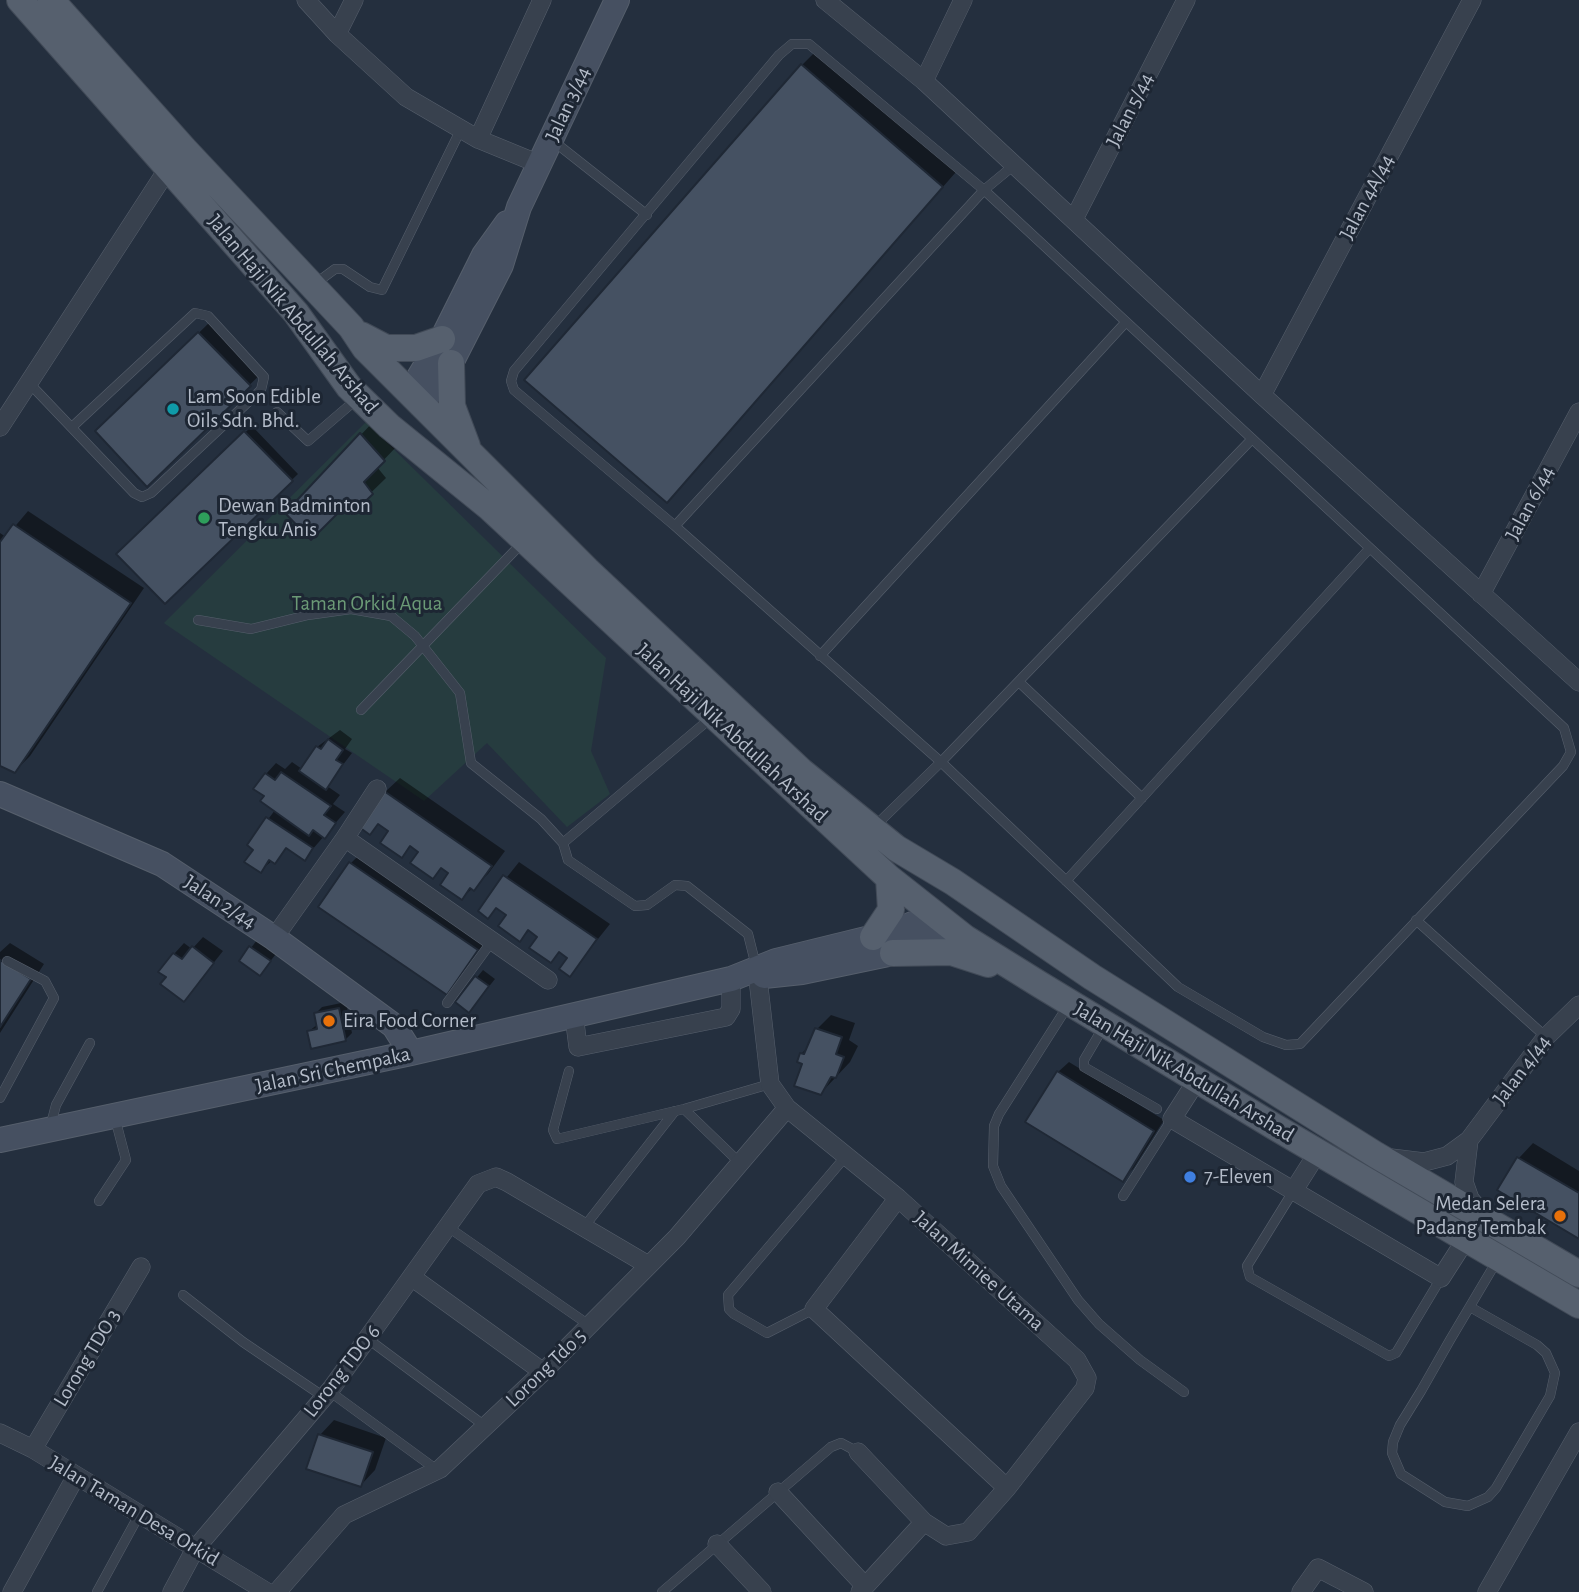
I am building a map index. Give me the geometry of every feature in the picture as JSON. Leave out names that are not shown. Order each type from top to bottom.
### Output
[{"type":"main road","name":"Jalan Haji Nik Abdullah Arshad","points":[[20,0],[296,313],[359,397],[389,426],[478,499],[889,878],[1039,984],[1579,1305]]},
{"type":"main road","name":"Jalan Haji Nik Abdullah Arshad","points":[[51,0],[184,149],[351,327],[365,348],[414,401],[587,570],[801,771],[897,848],[953,882],[1092,977],[1376,1155],[1483,1215],[1579,1274]]},
{"type":"main road","points":[[296,313],[316,327],[376,390],[399,404],[414,401],[413,419],[423,436],[478,499]]},
{"type":"main road","points":[[351,327],[369,341],[386,348],[447,351],[452,407],[473,457]]},
{"type":"main road","points":[[897,848],[936,889],[946,918],[980,920],[1092,977]]},
{"type":"main road","points":[[889,878],[891,910],[883,945],[951,952],[1039,984]]},
{"type":"street","points":[[306,0],[337,34],[407,97],[478,139],[539,164]]},
{"type":"street","points":[[337,34],[354,0]]},
{"type":"street","points":[[478,139],[542,0]]},
{"type":"street","name":"Jalan 3/44","points":[[414,401],[447,351],[484,256],[519,207],[617,0]]},
{"type":"street","points":[[825,0],[924,81],[1262,395],[1579,682]]},
{"type":"street","points":[[924,81],[963,0]]},
{"type":"street","name":"Jalan 5/44","points":[[1074,219],[1186,0]]},
{"type":"street","name":"Jalan 4A/44","points":[[1262,395],[1472,0]]},
{"type":"street","points":[[0,427],[169,167]]},
{"type":"street","name":"Jalan 6/44","points":[[1481,594],[1579,412]]},
{"type":"street","points":[[275,937],[377,789]]},
{"type":"street","name":"Jalan 2/44","points":[[0,794],[162,864],[275,937],[394,1026],[411,1053]]},
{"type":"street","points":[[345,838],[548,980]]},
{"type":"street","name":"Jalan Sri Chempaka","points":[[0,1140],[411,1053],[748,975],[798,955],[926,942],[946,918]]},
{"type":"street","points":[[574,1015],[578,1047],[726,1017],[748,975]]},
{"type":"street","name":"Jalan Mimiee Utama","points":[[748,975],[770,1084],[787,1108],[898,1198],[1077,1360],[1087,1378],[1085,1388],[1007,1488],[968,1532],[946,1536],[925,1522]]},
{"type":"street","name":"Jalan 4/44","points":[[1469,1140],[1546,1037],[1579,1005]]},
{"type":"street","points":[[1197,1080],[1164,1114],[1441,1278],[1466,1239]]},
{"type":"street","name":"Lorong Tdo 5","points":[[277,1592],[347,1513],[437,1470],[543,1372],[648,1265],[787,1108]]},
{"type":"street","points":[[1376,1155],[1424,1163],[1447,1156],[1469,1140]]},
{"type":"street","points":[[1469,1140],[1464,1182],[1470,1199],[1483,1215]]},
{"type":"street","points":[[1294,1190],[1318,1152]]},
{"type":"street","name":"Lorong TDO 6","points":[[172,1592],[195,1549],[326,1394],[413,1278],[478,1184],[496,1177],[584,1227]]},
{"type":"street","points":[[898,1198],[814,1308],[1007,1488]]},
{"type":"street","points":[[584,1227],[648,1265]]},
{"type":"street","name":"Lorong TDO 3","points":[[33,1449],[141,1267]]},
{"type":"street","points":[[413,1278],[543,1372]]},
{"type":"street","points":[[1487,1592],[1579,1432]]},
{"type":"street","name":"Jalan Taman Desa Orkid","points":[[4,1438],[33,1449],[267,1592]]},
{"type":"street","points":[[778,1492],[862,1589],[925,1522],[858,1451]]},
{"type":"street","points":[[12,1592],[76,1476]]},
{"type":"street","points":[[718,1544],[762,1592]]},
{"type":"street","points":[[1301,1592],[1318,1568],[1364,1592]]},
{"type":"lane","points":[[792,44],[809,44],[984,190],[1564,728],[1571,752],[1563,766],[1300,1044],[1286,1045],[1263,1037],[1178,987],[941,762],[675,526],[514,390],[511,381],[514,371],[648,215],[779,55],[792,44]]},
{"type":"lane","points":[[313,286],[335,269],[343,268],[370,287],[382,290],[461,129]]},
{"type":"lane","points":[[551,139],[648,215]]},
{"type":"lane","points":[[675,526],[984,190],[1013,166]]},
{"type":"lane","points":[[30,384],[134,493],[147,496],[261,390],[264,377],[208,316],[195,313],[72,427]]},
{"type":"lane","points":[[820,656],[1125,323]]},
{"type":"lane","points":[[277,412],[308,441],[359,397]]},
{"type":"lane","points":[[873,829],[1251,440]]},
{"type":"lane","points":[[361,710],[524,541]]},
{"type":"lane","points":[[1066,881],[1369,548]]},
{"type":"lane","points":[[198,620],[251,629],[308,615],[353,609],[391,616],[422,645],[462,696],[471,764],[541,818],[564,843],[565,856],[570,863],[635,906],[647,905],[675,886],[692,889],[748,934],[748,975]]},
{"type":"lane","points":[[1018,682],[1142,798]]},
{"type":"lane","points":[[564,843],[713,716]]},
{"type":"lane","points":[[1416,920],[1546,1037]]},
{"type":"lane","points":[[447,1003],[492,941]]},
{"type":"lane","points":[[0,1098],[54,998],[45,981],[7,961]]},
{"type":"lane","points":[[1070,1002],[999,1114],[994,1126],[993,1166],[1001,1186],[1078,1300],[1099,1324],[1140,1360],[1184,1392]]},
{"type":"lane","points":[[1105,1024],[1084,1060],[1084,1067],[1164,1114],[1123,1196]]},
{"type":"lane","points":[[50,1130],[56,1105],[90,1042]]},
{"type":"lane","points":[[569,1072],[553,1130],[556,1139],[679,1110],[770,1084]]},
{"type":"lane","points":[[679,1110],[740,1163]]},
{"type":"lane","points":[[584,1227],[679,1110]]},
{"type":"lane","points":[[99,1201],[126,1160],[114,1116]]},
{"type":"lane","points":[[814,1308],[767,1333],[734,1314],[729,1309],[728,1295],[846,1156]]},
{"type":"lane","points":[[1294,1190],[1247,1266],[1250,1277],[1389,1356],[1396,1353],[1441,1278]]},
{"type":"lane","points":[[448,1227],[589,1325]]},
{"type":"lane","points":[[1470,1307],[1537,1345],[1546,1353],[1555,1373],[1550,1395],[1496,1488],[1488,1497],[1468,1506],[1445,1502],[1410,1481],[1401,1474],[1392,1453],[1397,1431],[1470,1307],[1499,1258]]},
{"type":"lane","points":[[183,1295],[243,1342],[326,1394],[437,1470]]},
{"type":"lane","points":[[368,1339],[485,1426]]},
{"type":"lane","points":[[662,1592],[835,1444],[847,1444],[858,1451]]},
{"type":"lane","points":[[97,1592],[139,1515]]},
{"type":"green space","name":"Taman Orkid Aqua","points":[[366,422],[606,658],[591,751],[610,794],[567,827],[487,743],[424,801],[164,623]]},
{"type":"building","points":[[801,64],[943,187],[667,503],[524,380]]},
{"type":"building","name":"Lam Soon Edible Oils Sdn. Bhd.","points":[[198,332],[251,386],[147,487],[95,431]]},
{"type":"building","name":"Dewan Badminton Tengku Anis","points":[[244,431],[293,481],[165,604],[116,554]]},
{"type":"building","points":[[360,433],[385,461],[364,482],[373,494],[352,514],[345,506],[311,540],[285,513]]},
{"type":"building","points":[[13,524],[131,603],[15,773],[0,766],[0,542]]},
{"type":"building","points":[[328,739],[343,750],[336,760],[343,764],[326,790],[299,771],[316,746],[321,749]]},
{"type":"building","points":[[281,772],[331,806],[324,815],[336,823],[325,839],[313,830],[309,836],[260,801],[264,796],[253,789],[265,773],[275,780]]},
{"type":"building","points":[[384,791],[492,866],[474,891],[470,888],[462,900],[440,885],[448,873],[441,868],[433,879],[410,863],[418,852],[410,846],[402,858],[380,843],[388,831],[378,824],[370,835],[359,827]]},
{"type":"building","points":[[266,817],[313,848],[305,861],[286,848],[275,864],[269,860],[261,873],[244,862],[253,850],[247,845]]},
{"type":"building","points":[[349,862],[478,950],[447,995],[318,907]]},
{"type":"building","points":[[503,875],[597,939],[570,977],[559,969],[567,958],[559,952],[551,963],[529,948],[537,937],[528,930],[520,942],[498,926],[506,915],[496,908],[488,919],[478,911]]},
{"type":"building","points":[[192,946],[214,963],[184,1002],[160,984],[166,977],[158,972],[173,953],[182,959]]},
{"type":"building","points":[[249,946],[271,961],[260,976],[239,961]]},
{"type":"building","points":[[0,960],[31,979],[0,1027]]},
{"type":"building","points":[[475,976],[489,986],[469,1013],[455,1002]]},
{"type":"building","name":"Eira Food Corner","points":[[339,1008],[346,1041],[311,1049],[307,1031],[317,1029],[314,1013]]},
{"type":"building","points":[[815,1028],[842,1037],[836,1054],[844,1057],[836,1078],[831,1077],[821,1095],[794,1086],[802,1064],[797,1062],[800,1053],[804,1054]]},
{"type":"building","points":[[1057,1071],[1154,1131],[1123,1182],[1025,1122]]},
{"type":"building","name":"Medan Selera Padang Tembak","points":[[1517,1157],[1579,1193],[1579,1239],[1497,1190]]},
{"type":"building","points":[[318,1434],[373,1452],[361,1487],[306,1469]]},
{"type":"place","name":"Lam Soon Edible Oils Sdn. Bhd.","points":[[173,409]]},
{"type":"place","name":"Dewan Badminton Tengku Anis","points":[[204,518]]},
{"type":"place","name":"Eira Food Corner","points":[[329,1021]]},
{"type":"place","name":"7-Eleven","points":[[1190,1177]]},
{"type":"place","name":"Medan Selera Padang Tembak","points":[[1560,1216]]}]
